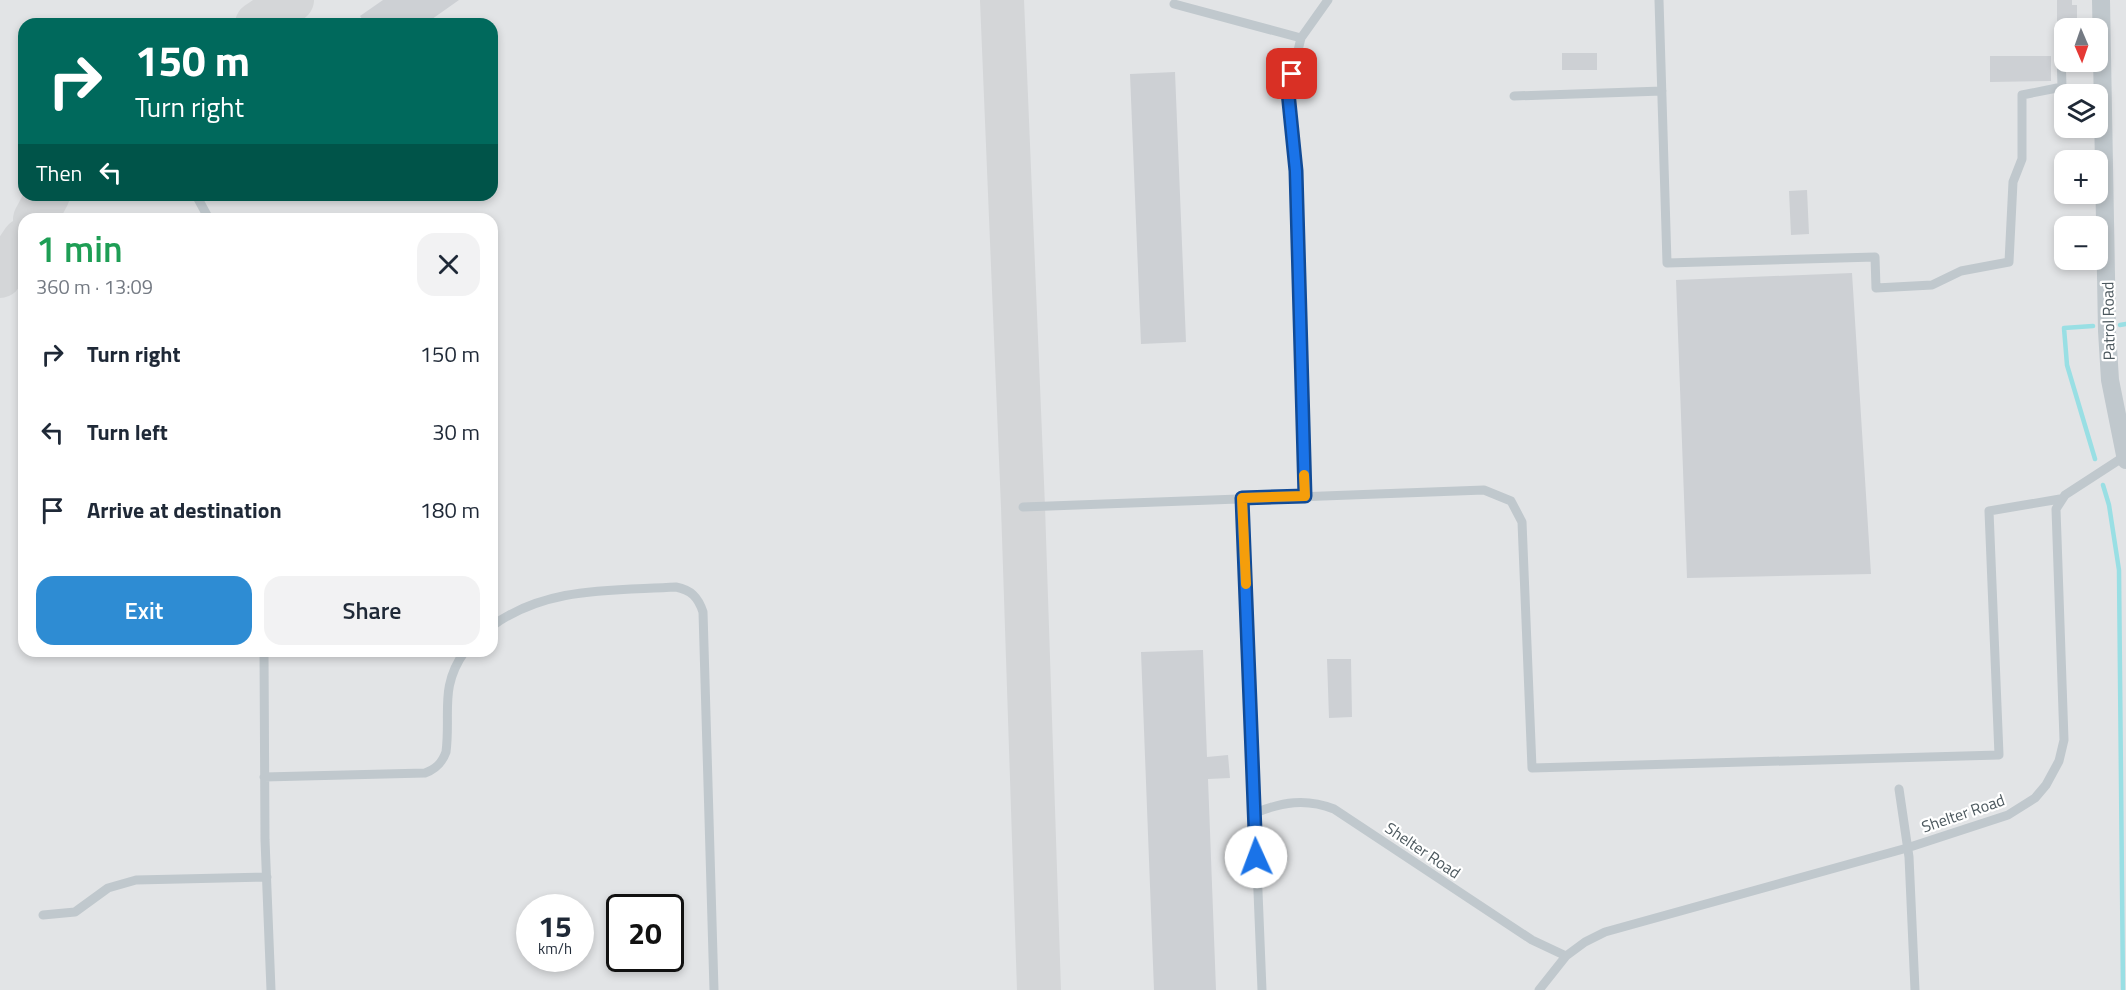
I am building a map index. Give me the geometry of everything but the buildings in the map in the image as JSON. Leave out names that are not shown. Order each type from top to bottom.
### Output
[{"type":"street","name":"Patrol Road","points":[[2101,0],[2101,18]]},
{"type":"street","name":"Patrol Road","points":[[2101,72],[2110,380],[2125,458]]},
{"type":"lane","points":[[1305,496],[1296,171],[1288,92],[1301,38],[1328,0]]},
{"type":"lane","points":[[1659,0],[1667,263],[1875,257],[1876,288],[1932,285],[1961,271],[2009,262],[2013,182],[2022,159],[2022,95],[2062,87],[2062,72]]},
{"type":"lane","points":[[1174,4],[1301,38]]},
{"type":"lane","points":[[1514,96],[1662,92]]},
{"type":"lane","points":[[1023,507],[1485,490],[1511,501],[1522,522],[1532,768],[1999,755],[1989,511],[2061,499],[2125,458]]},
{"type":"lane","points":[[1242,498],[1262,990]]},
{"type":"lane","name":"Shelter Road","points":[[1539,990],[1566,956],[1585,942],[1605,932],[1945,837],[2019,809],[2035,798],[2056,768],[2064,740],[2055,516],[2061,499]]},
{"type":"lane","points":[[498,623],[537,602],[569,594],[676,586],[692,593],[699,601],[704,623],[714,990]]},
{"type":"lane","points":[[264,657],[264,777],[271,990]]},
{"type":"lane","points":[[264,777],[425,773],[433,770],[442,761],[446,752],[448,684],[461,657]]},
{"type":"lane","points":[[1899,789],[1906,848],[1916,990]]},
{"type":"lane","name":"Shelter Road","points":[[1255,813],[1290,802],[1314,803],[1334,809],[1532,940],[1566,956]]},
{"type":"lane","points":[[43,915],[75,912],[108,888],[122,882],[267,877]]},
{"type":"shaded area","points":[[0,0],[2126,0],[2126,990],[0,990]]},
{"type":"waterway","points":[[2120,325],[2126,324]]},
{"type":"waterway","points":[[2093,326],[2064,328],[2067,365],[2095,459]]},
{"type":"waterway","points":[[2103,485],[2109,505],[2119,570],[2123,989]]},
{"type":"taxiway","points":[[266,18],[292,0]]},
{"type":"taxiway","points":[[1002,0],[1023,507],[1039,990]]},
{"type":"taxiway","points":[[38,213],[45,201]]},
{"type":"taxiway","points":[[0,276],[18,249]]},
{"type":"slow traffic","points":[[1246,584],[1242,498],[1305,496],[1304,475]]},
{"type":"route","points":[[1256,857],[1242,498],[1305,496],[1296,171],[1288,92],[1292,74]]}]
